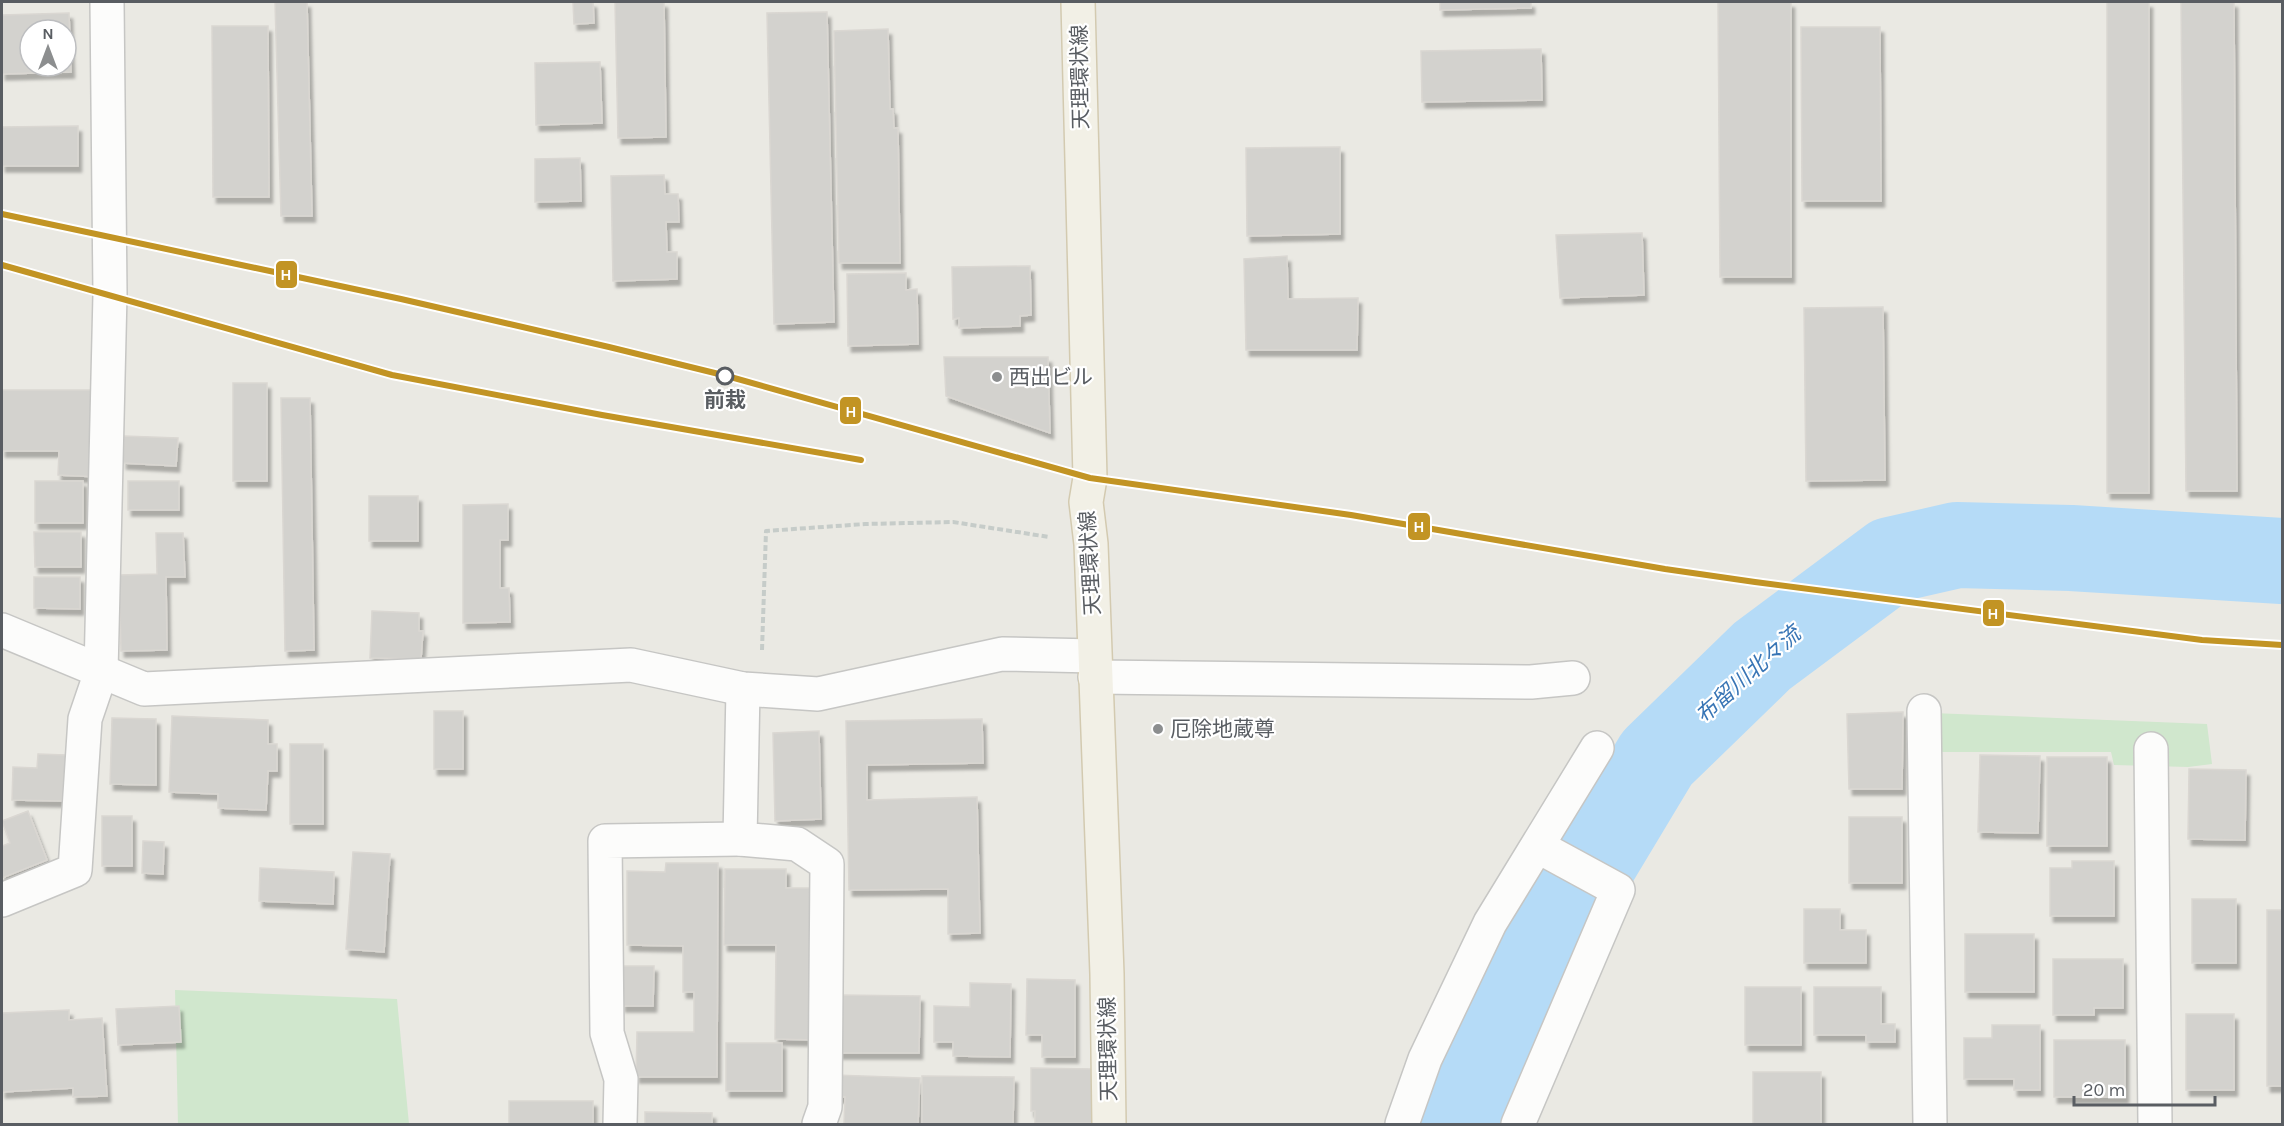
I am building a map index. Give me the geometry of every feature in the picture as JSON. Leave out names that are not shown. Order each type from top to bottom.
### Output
[{"type":"main road","name":"天理環状線","points":[[1078,2],[1090,478],[1086,502],[1091,544],[1107,974],[1108,1125]]},
{"type":"street","points":[[2,900],[75,870],[85,719],[101,672],[110,294],[107,2]]},
{"type":"street","points":[[2,630],[144,689],[631,665],[752,689],[818,694],[1002,654],[1094,667],[1531,682],[1573,678]]},
{"type":"street","points":[[740,839],[752,689]]},
{"type":"street","points":[[1924,711],[1930,1125]]},
{"type":"street","points":[[1402,1125],[1425,1059],[1490,923],[1539,847],[1597,748]]},
{"type":"street","points":[[2151,748],[2156,1125]]},
{"type":"street","points":[[620,1125],[621,1079],[607,1033],[605,841],[740,839],[797,844],[827,864],[825,1107],[819,1125]]},
{"type":"street","points":[[1518,1125],[1618,890],[1539,847]]},
{"type":"path","points":[[752,689],[765,531],[865,524],[954,522],[1091,544]]},
{"type":"green space","points":[[1932,713],[2207,724],[2212,764],[2188,767],[2114,765],[2111,752],[1931,752]]},
{"type":"green space","points":[[175,990],[397,999],[409,1124],[178,1124]]},
{"type":"building","points":[[275,2],[307,2],[312,216],[281,216]]},
{"type":"building","points":[[573,2],[593,2],[594,23],[574,24]]},
{"type":"building","points":[[615,2],[664,2],[666,137],[618,138]]},
{"type":"building","points":[[1440,2],[1531,2],[1531,8],[1440,10]]},
{"type":"building","points":[[1718,2],[1791,2],[1791,277],[1720,277]]},
{"type":"building","points":[[2107,2],[2149,2],[2149,493],[2107,493]]},
{"type":"building","points":[[2181,2],[2234,2],[2237,491],[2186,491]]},
{"type":"building","points":[[827,12],[834,322],[774,324],[767,13]]},
{"type":"building","points":[[69,13],[69,18],[18,18],[18,74],[2,74],[2,15]]},
{"type":"building","points":[[212,26],[268,26],[269,197],[213,197]]},
{"type":"building","points":[[1801,27],[1880,27],[1881,201],[1802,201]]},
{"type":"building","points":[[888,29],[890,109],[893,109],[894,128],[898,128],[900,263],[839,263],[834,31]]},
{"type":"building","points":[[1541,49],[1542,100],[1422,102],[1421,51]]},
{"type":"building","points":[[600,62],[602,123],[536,125],[535,63]]},
{"type":"building","points":[[78,126],[78,166],[2,166],[2,127]]},
{"type":"building","points":[[1340,147],[1340,234],[1247,236],[1246,148]]},
{"type":"building","points":[[580,158],[581,201],[535,202],[535,159]]},
{"type":"building","points":[[664,175],[665,194],[678,194],[679,222],[666,222],[667,252],[677,252],[677,279],[613,281],[611,176]]},
{"type":"building","points":[[1642,233],[1644,295],[1560,298],[1556,235]]},
{"type":"building","points":[[1287,256],[1288,299],[1358,298],[1357,350],[1246,350],[1244,259]]},
{"type":"building","points":[[1030,266],[1031,315],[1020,316],[1020,326],[959,328],[959,318],[953,319],[952,267]]},
{"type":"building","points":[[906,273],[906,290],[917,289],[918,344],[848,346],[847,274]]},
{"type":"building","points":[[1883,307],[1885,480],[1806,481],[1804,308]]},
{"type":"building","name":"西出ビル","points":[[944,357],[1048,357],[1050,433],[946,396]]},
{"type":"building","points":[[233,383],[267,383],[267,481],[233,481]]},
{"type":"building","points":[[2,390],[102,390],[99,477],[58,475],[59,451],[2,451]]},
{"type":"building","points":[[281,398],[310,398],[314,650],[285,651]]},
{"type":"building","points":[[124,436],[178,438],[176,466],[123,463]]},
{"type":"building","points":[[35,481],[83,481],[83,523],[35,523]]},
{"type":"building","points":[[128,481],[179,481],[179,510],[128,510]]},
{"type":"building","points":[[369,496],[418,496],[418,541],[369,541]]},
{"type":"building","points":[[508,504],[508,540],[500,540],[500,588],[509,588],[510,622],[463,623],[463,505]]},
{"type":"building","points":[[34,532],[81,532],[81,567],[35,567]]},
{"type":"building","points":[[156,533],[183,533],[185,577],[166,577],[167,650],[121,651],[119,575],[157,574]]},
{"type":"building","points":[[34,577],[80,577],[80,609],[34,608]]},
{"type":"building","points":[[372,611],[419,613],[419,631],[423,631],[421,659],[370,658]]},
{"type":"building","points":[[434,711],[463,711],[463,769],[434,769]]},
{"type":"building","points":[[1903,712],[1902,789],[1849,789],[1847,714]]},
{"type":"building","points":[[172,716],[268,720],[268,744],[277,744],[277,771],[268,771],[266,810],[218,808],[218,794],[169,792]]},
{"type":"building","points":[[112,718],[156,719],[156,785],[110,784]]},
{"type":"building","points":[[982,719],[983,763],[867,765],[867,800],[977,797],[980,933],[948,934],[948,889],[849,890],[846,721]]},
{"type":"building","points":[[819,731],[821,819],[775,821],[773,733]]},
{"type":"building","points":[[290,744],[323,744],[323,824],[290,824]]},
{"type":"building","points":[[38,754],[66,755],[62,801],[12,800],[13,767],[37,768]]},
{"type":"building","points":[[1980,755],[2040,756],[2038,833],[1978,832]]},
{"type":"building","points":[[2047,757],[2107,757],[2107,846],[2047,846]]},
{"type":"building","points":[[2189,769],[2246,770],[2245,840],[2188,839]]},
{"type":"building","points":[[28,811],[47,860],[2,878],[2,846],[10,843],[2,821]]},
{"type":"building","points":[[102,816],[132,816],[132,866],[102,866]]},
{"type":"building","points":[[1849,817],[1902,817],[1902,883],[1849,883]]},
{"type":"building","points":[[143,841],[164,842],[163,874],[142,873]]},
{"type":"building","points":[[353,852],[390,854],[384,952],[346,949]]},
{"type":"building","points":[[2072,861],[2114,861],[2114,916],[2050,916],[2050,868],[2072,868]]},
{"type":"building","points":[[666,863],[718,863],[717,1077],[636,1077],[637,1032],[694,1032],[694,992],[683,992],[683,946],[627,945],[627,871],[665,872]]},
{"type":"building","points":[[260,868],[334,872],[333,904],[259,901]]},
{"type":"building","points":[[725,869],[786,869],[786,888],[817,888],[815,1040],[775,1039],[776,945],[724,945]]},
{"type":"building","points":[[2192,899],[2236,899],[2236,963],[2192,963]]},
{"type":"building","points":[[1804,909],[1840,909],[1840,930],[1866,930],[1866,963],[1804,963]]},
{"type":"building","points":[[2267,910],[2282,910],[2282,1086],[2267,1086]]},
{"type":"building","points":[[1965,934],[2034,934],[2034,992],[1965,992]]},
{"type":"building","points":[[2053,959],[2123,959],[2123,1008],[2094,1008],[2094,1015],[2053,1015]]},
{"type":"building","points":[[622,966],[654,966],[653,1006],[622,1006]]},
{"type":"building","points":[[1027,979],[1075,980],[1075,1057],[1042,1057],[1042,1035],[1026,1035]]},
{"type":"building","points":[[970,983],[1011,984],[1010,1057],[953,1056],[953,1042],[934,1042],[934,1006],[970,1007]]},
{"type":"building","points":[[1745,987],[1801,987],[1801,1045],[1745,1045]]},
{"type":"building","points":[[1814,987],[1881,987],[1881,1024],[1895,1024],[1895,1042],[1866,1042],[1866,1035],[1814,1035]]},
{"type":"building","points":[[838,995],[920,996],[919,1053],[837,1053]]},
{"type":"building","points":[[179,1006],[181,1042],[118,1045],[116,1009]]},
{"type":"building","points":[[69,1010],[69,1020],[102,1018],[107,1096],[73,1097],[73,1088],[2,1092],[2,1013]]},
{"type":"building","points":[[2186,1014],[2234,1014],[2234,1090],[2186,1090]]},
{"type":"building","points":[[1992,1025],[2040,1025],[2040,1090],[2014,1090],[2014,1079],[1964,1079],[1964,1038],[1992,1038]]},
{"type":"building","points":[[2054,1040],[2125,1040],[2125,1097],[2054,1097]]},
{"type":"building","points":[[726,1043],[782,1043],[782,1091],[726,1091]]},
{"type":"building","points":[[1031,1068],[1093,1069],[1093,1123],[1035,1123],[1035,1111],[1031,1111]]},
{"type":"building","points":[[1753,1072],[1821,1072],[1821,1124],[1753,1124]]},
{"type":"building","points":[[834,1075],[920,1078],[918,1124],[844,1124],[845,1097],[834,1097]]},
{"type":"building","points":[[922,1076],[1014,1077],[1013,1124],[922,1124]]},
{"type":"building","points":[[509,1101],[593,1101],[593,1124],[509,1124]]},
{"type":"building","points":[[645,1112],[712,1113],[712,1124],[645,1124]]},
{"type":"waterway","name":"布留川北々流","points":[[1457,1124],[1556,926],[1657,758],[1762,656],[1891,560],[1957,545],[2071,548],[2282,561]]},
{"type":"transit line","name":"H","points":[[2,214],[401,299],[609,347],[727,376],[1090,478],[1351,515],[1665,569],[1755,582],[2202,640],[2282,645]]},
{"type":"transit line","name":"H","points":[[2,265],[392,375],[602,415],[861,460]]},
{"type":"place","name":"前栽","points":[[725,376]]},
{"type":"place","name":"西出ビル","points":[[997,377]]},
{"type":"place","name":"厄除地蔵尊","points":[[1158,729]]}]
